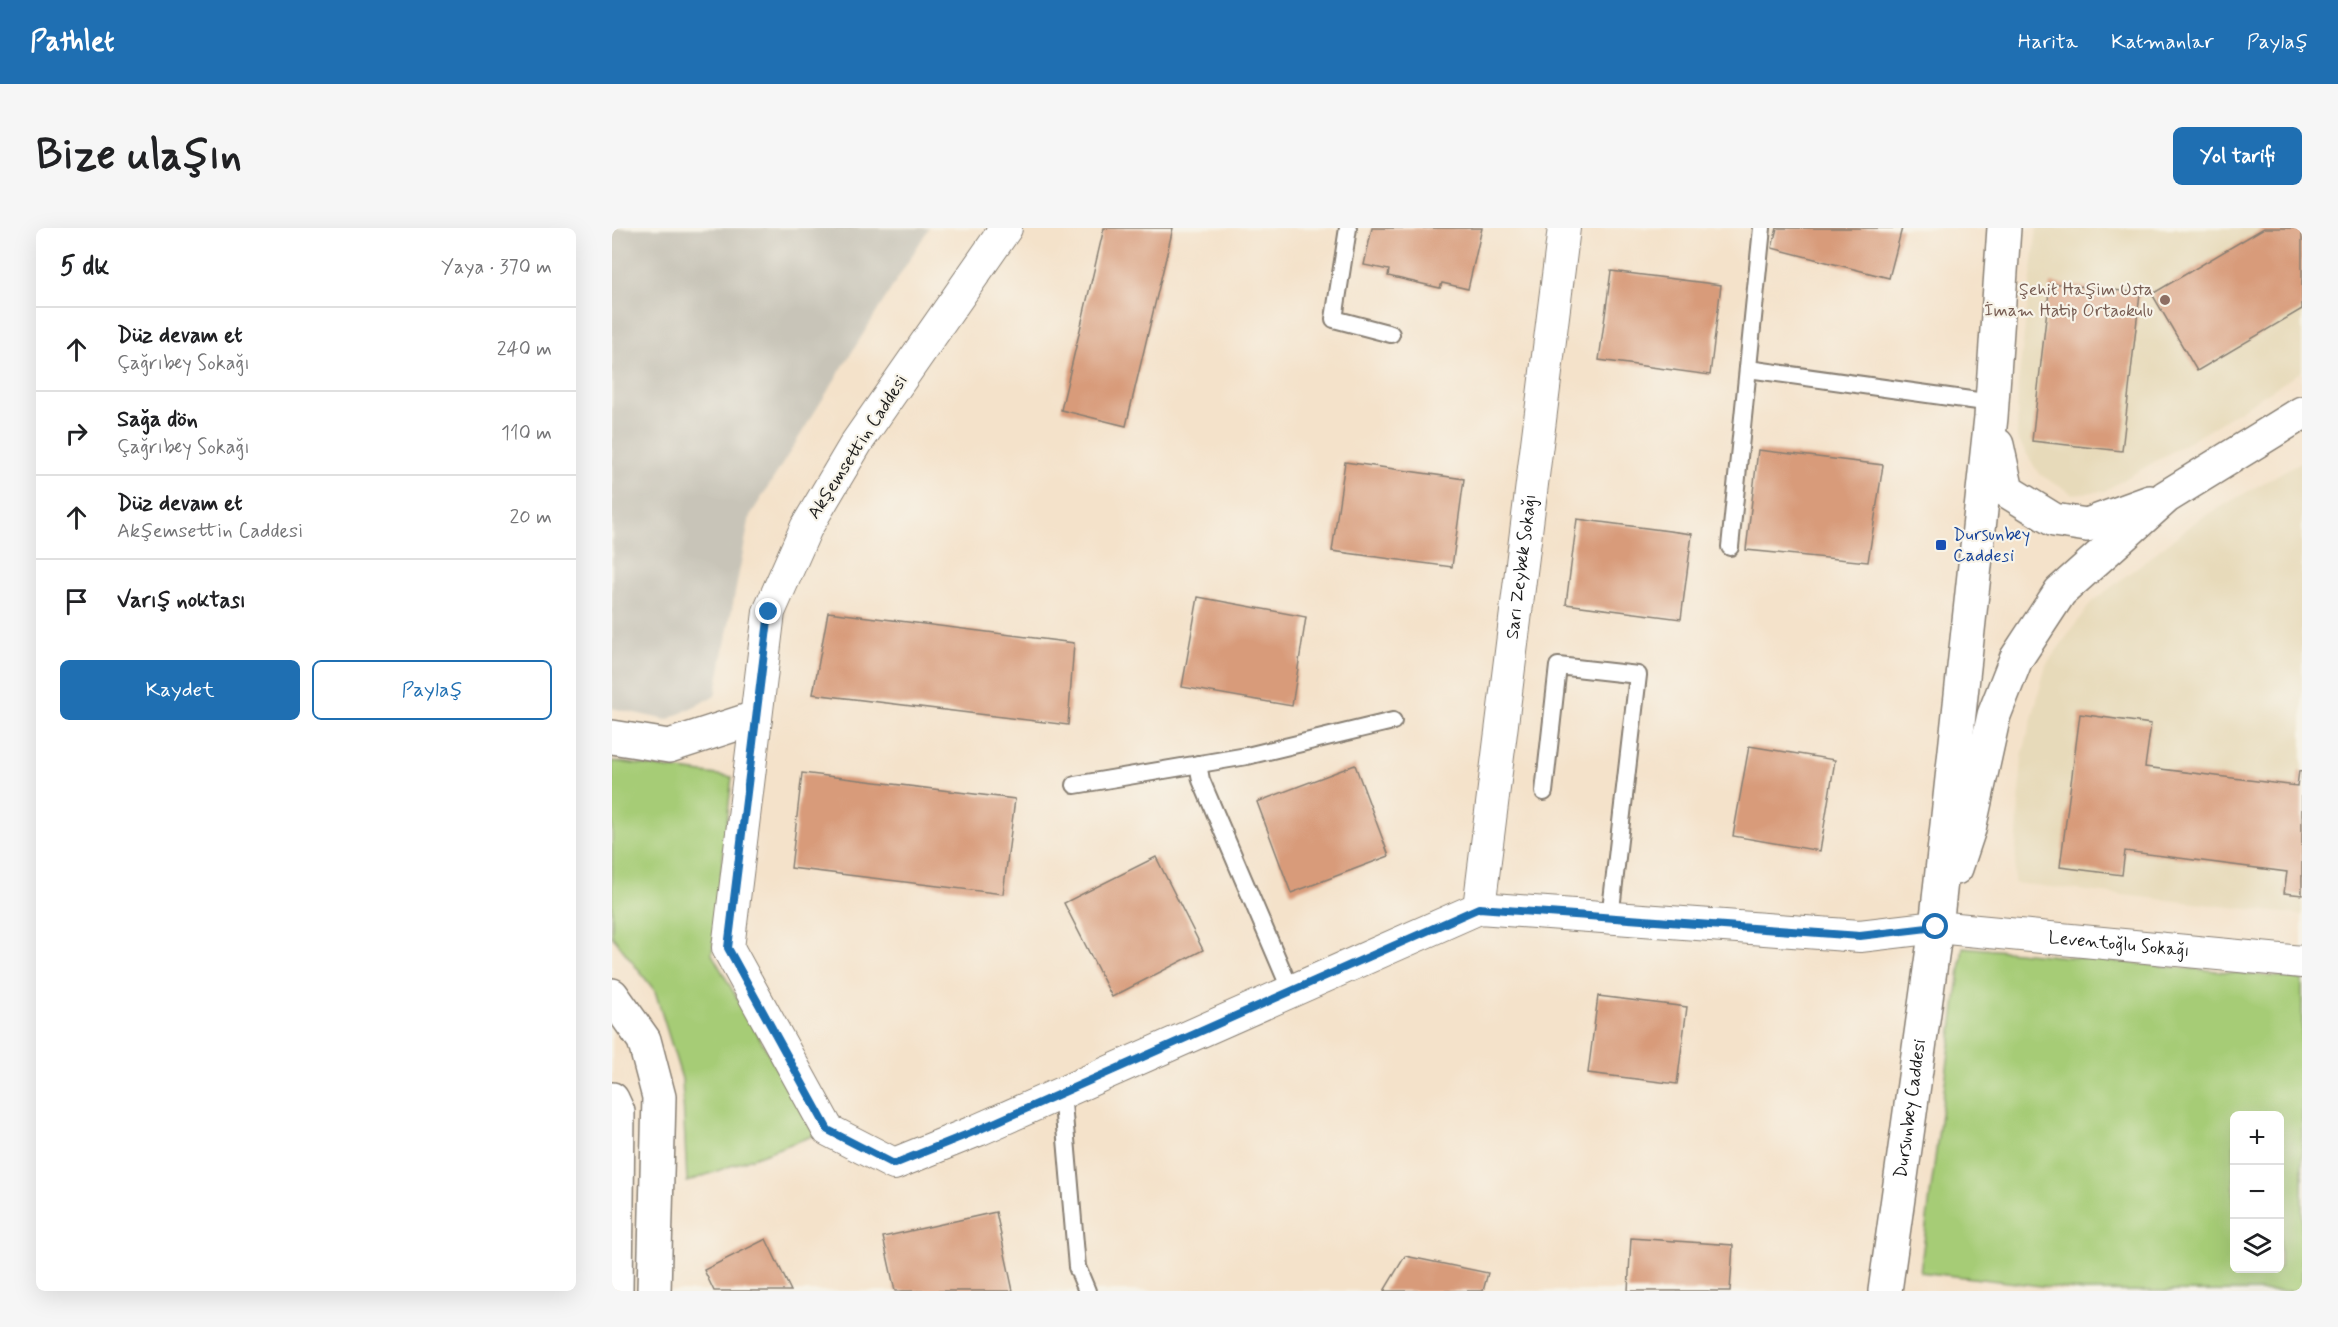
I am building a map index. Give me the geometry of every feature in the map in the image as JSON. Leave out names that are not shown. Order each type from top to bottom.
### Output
[{"type":"main road","points":[[1991,410],[2004,228]]},
{"type":"main road","name":"Dursunbey Caddesi","points":[[1991,410],[2007,491],[2054,520],[2086,525],[2166,497]]},
{"type":"main road","name":"Dursunbey Caddesi","points":[[1891,1290],[1936,927],[1991,410]]},
{"type":"main road","name":"Dursunbey Caddesi","points":[[1936,927],[1969,829],[1995,714],[2016,659],[2060,592],[2166,497],[2302,413]]},
{"type":"main road","points":[[612,737],[669,746],[755,718]]},
{"type":"main road","points":[[612,995],[644,1040],[659,1097],[654,1291]]},
{"type":"main road","points":[[612,1099],[618,1112],[616,1291]]},
{"type":"street","name":"Akşemsettin Caddesi","points":[[1006,228],[857,442],[806,528],[769,612],[728,948],[828,1130],[894,1164],[978,1130],[1062,1092]]},
{"type":"street","name":"Sarı Zeybek Sokağı","points":[[1479,908],[1564,228]]},
{"type":"street","name":"Leventoğlu Sokağı","points":[[1479,908],[1860,936],[1936,927],[2302,962]]},
{"type":"street","points":[[1062,1092],[1479,908]]},
{"type":"lane","points":[[1348,228],[1334,319],[1391,334]]},
{"type":"lane","points":[[1730,547],[1762,228]]},
{"type":"lane","points":[[1748,369],[1991,410]]},
{"type":"lane","points":[[1544,792],[1558,666],[1638,675],[1610,918]]},
{"type":"lane","points":[[1075,785],[1247,756],[1393,721]]},
{"type":"lane","points":[[1198,764],[1201,780],[1292,991]]},
{"type":"lane","points":[[1062,1092],[1077,1267],[1087,1291]]},
{"type":"shaded area","points":[[612,228],[929,228],[750,516],[715,696],[667,720],[612,708]]},
{"type":"shaded area","name":"Şehit Haşim Usta İmam Hatip Ortaokulu","points":[[2037,228],[2302,228],[2302,371],[2204,433],[2104,491],[2073,494],[2039,474],[2017,438],[2018,384]]},
{"type":"shaded area","points":[[2302,461],[2302,915],[2014,883],[2022,757],[2046,665],[2091,603],[2199,519]]},
{"type":"green space","points":[[612,761],[732,777],[712,954],[815,1135],[687,1182],[682,1079],[655,991],[612,936]]},
{"type":"green space","points":[[1963,947],[2302,979],[2302,1291],[2085,1291],[1920,1272]]},
{"type":"building","points":[[1104,228],[1173,228],[1126,426],[1061,410]]},
{"type":"building","points":[[1372,228],[1482,228],[1468,289],[1442,283],[1440,288],[1388,276],[1389,270],[1364,265]]},
{"type":"building","points":[[1777,228],[1902,228],[1889,278],[1772,248]]},
{"type":"building","points":[[2264,228],[2302,228],[2302,309],[2197,371],[2152,294]]},
{"type":"building","points":[[1611,271],[1721,285],[1710,375],[1599,360]]},
{"type":"building","points":[[2050,283],[2140,293],[2122,451],[2032,441]]},
{"type":"building","points":[[1758,450],[1883,465],[1868,562],[1746,550]]},
{"type":"building","points":[[1345,462],[1464,479],[1452,567],[1332,551]]},
{"type":"building","points":[[1577,519],[1692,534],[1681,619],[1566,604]]},
{"type":"building","points":[[1198,597],[1306,617],[1292,706],[1182,687]]},
{"type":"building","points":[[828,612],[1074,643],[1068,725],[813,694]]},
{"type":"building","points":[[2080,714],[2151,724],[2145,767],[2297,786],[2299,771],[2302,772],[2302,895],[2284,893],[2287,872],[2125,851],[2122,875],[2060,867]]},
{"type":"building","points":[[1749,746],[1835,760],[1820,851],[1733,836]]},
{"type":"building","points":[[1355,765],[1389,856],[1291,893],[1257,802]]},
{"type":"building","points":[[802,773],[1015,799],[1003,894],[791,868]]},
{"type":"building","points":[[1156,857],[1203,950],[1112,997],[1064,903]]},
{"type":"building","points":[[1598,996],[1687,1007],[1677,1084],[1588,1073]]},
{"type":"building","points":[[996,1212],[1013,1291],[895,1291],[883,1237]]},
{"type":"building","points":[[1631,1238],[1733,1245],[1730,1291],[1628,1291]]},
{"type":"building","points":[[766,1239],[791,1291],[714,1291],[704,1270]]},
{"type":"building","points":[[1405,1256],[1488,1273],[1483,1291],[1384,1291]]},
{"type":"place","name":"Şehit Haşim Usta İmam Hatip Ortaokulu","points":[[2165,300]]},
{"type":"place","name":"Dursunbey Caddesi","points":[[1941,545]]},
{"type":"route","points":[[769,612],[728,948],[828,1130],[894,1164],[978,1130],[1479,908],[1860,936],[1936,927]]}]
